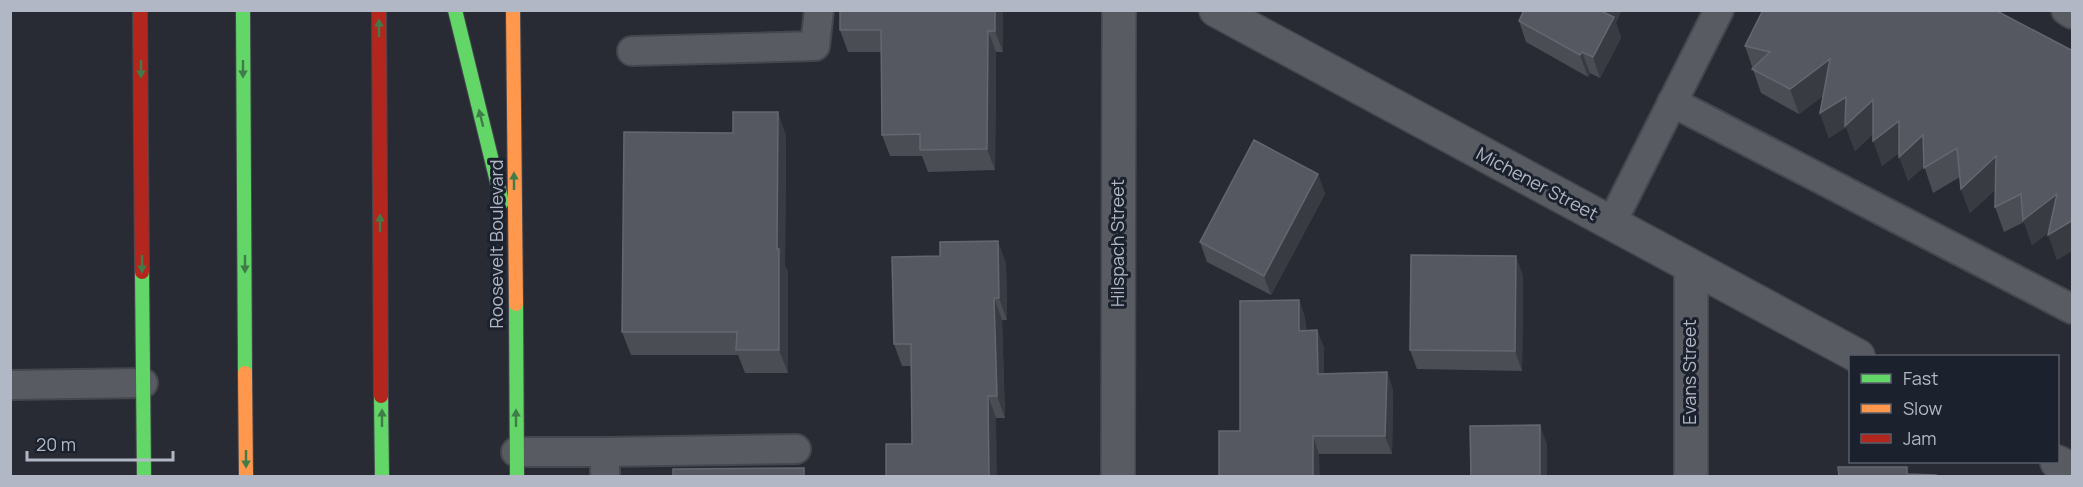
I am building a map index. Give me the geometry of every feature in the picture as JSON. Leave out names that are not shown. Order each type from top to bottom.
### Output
[{"type":"highway","points":[[140,10],[144,477]]},
{"type":"highway","points":[[243,10],[246,477]]},
{"type":"highway","points":[[379,10],[382,477]]},
{"type":"highway","points":[[455,10],[515,256]]},
{"type":"highway","name":"Roosevelt Boulevard","points":[[513,10],[516,464]]},
{"type":"street","name":"Hilspach Street","points":[[1118,477],[1119,10]]},
{"type":"street","name":"Michener Street","points":[[1216,10],[1854,355]]},
{"type":"street","name":"Evans Street","points":[[1690,267],[1691,477]]},
{"type":"street","points":[[2059,463],[2073,470]]},
{"type":"lane","points":[[632,51],[815,46],[819,10]]},
{"type":"lane","points":[[1611,224],[1719,10]]},
{"type":"lane","points":[[2066,10],[2073,14]]},
{"type":"lane","points":[[1672,102],[2073,309]]},
{"type":"lane","points":[[10,385],[143,383]]},
{"type":"lane","points":[[516,464],[605,464],[796,449]]},
{"type":"building","points":[[840,10],[995,10],[995,31],[988,31],[987,149],[920,150],[920,134],[882,135],[881,30],[840,30]]},
{"type":"building","points":[[1524,10],[1604,10],[1603,12],[1614,17],[1593,57],[1582,52],[1580,55],[1519,21]]},
{"type":"building","points":[[1763,10],[1995,10],[2073,51],[2073,220],[2048,235],[2057,194],[2023,220],[2021,194],[1995,207],[1996,156],[1961,189],[1957,148],[1924,168],[1923,135],[1899,157],[1899,121],[1873,141],[1873,100],[1845,126],[1846,97],[1820,113],[1830,59],[1790,89],[1752,69],[1770,52],[1745,46]]},
{"type":"building","points":[[733,112],[778,112],[779,350],[736,350],[737,332],[622,332],[624,132],[733,133]]},
{"type":"building","points":[[1254,140],[1318,174],[1264,276],[1200,242]]},
{"type":"building","points":[[998,241],[999,298],[994,298],[997,396],[988,396],[989,477],[886,477],[886,444],[912,444],[911,344],[894,344],[892,257],[940,256],[940,242]]},
{"type":"building","points":[[1411,255],[1516,256],[1515,351],[1410,350]]},
{"type":"building","points":[[1299,300],[1299,331],[1317,330],[1318,374],[1387,372],[1385,436],[1313,436],[1313,477],[1219,477],[1219,431],[1240,431],[1240,301]]},
{"type":"building","points":[[1540,425],[1540,477],[1471,477],[1470,426]]},
{"type":"building","points":[[1838,467],[1907,467],[1907,474],[1936,475],[1936,477],[1839,477]]},
{"type":"building","points":[[804,468],[804,477],[673,477],[673,469]]},
{"type":"traffic: fast","points":[[243,10],[245,373]]},
{"type":"traffic: fast","points":[[455,10],[502,202]]},
{"type":"traffic: fast","points":[[142,272],[144,476]]},
{"type":"traffic: fast","points":[[516,304],[517,476]]},
{"type":"traffic: fast","points":[[381,396],[382,476]]},
{"type":"traffic: slow","points":[[513,10],[516,304]]},
{"type":"traffic: slow","points":[[245,373],[246,476]]},
{"type":"traffic: jam","points":[[140,10],[142,272]]},
{"type":"traffic: jam","points":[[379,10],[381,396]]}]
